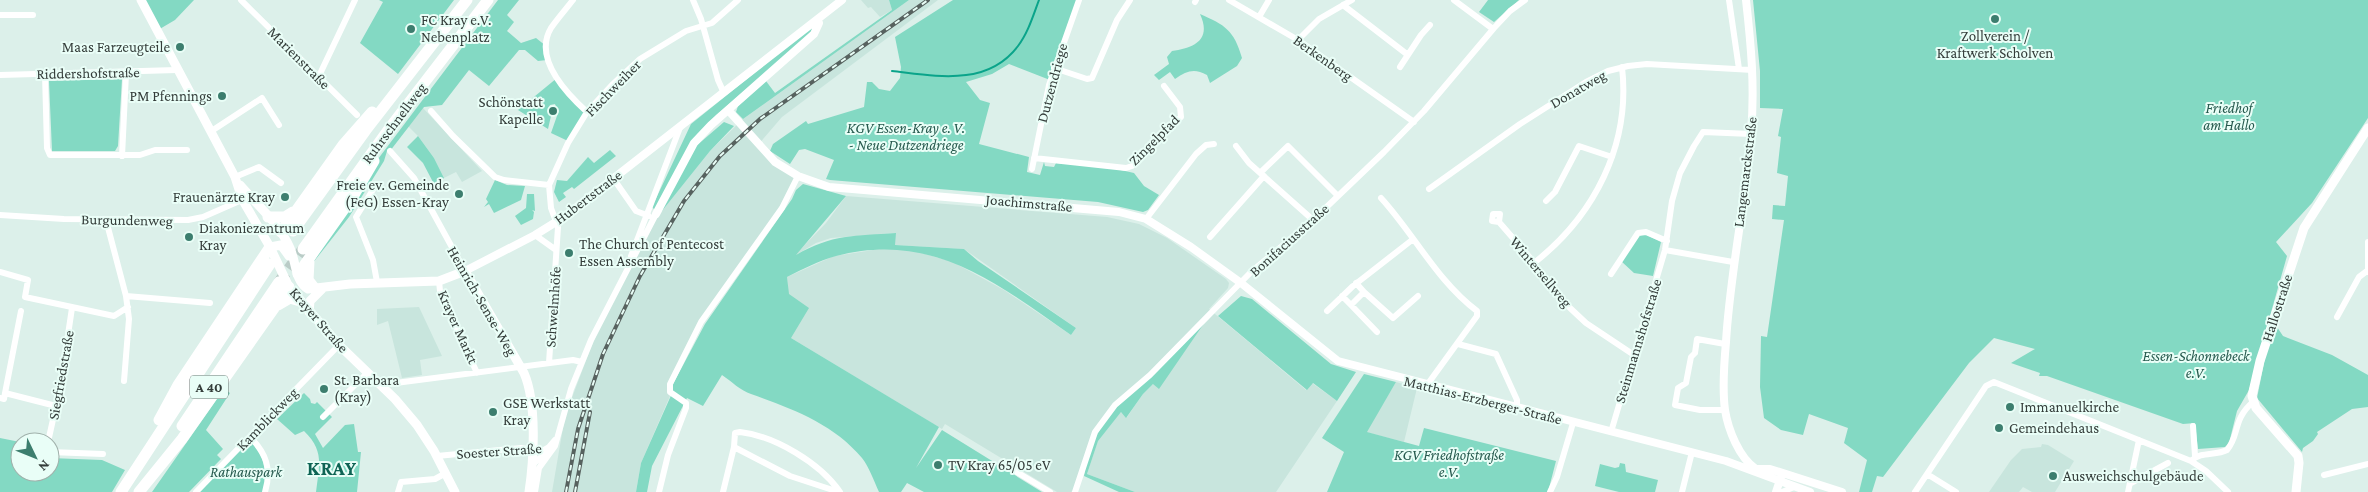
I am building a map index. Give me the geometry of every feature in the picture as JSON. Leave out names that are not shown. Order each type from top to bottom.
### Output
[{"type":"highway","name":"Ruhrschnellweg","points":[[293,231],[402,82],[467,0]]},
{"type":"highway","name":"Ruhrschnellweg","points":[[297,269],[391,126],[488,0]]},
{"type":"highway","points":[[281,232],[342,145],[402,82]]},
{"type":"highway","points":[[268,217],[285,217],[296,209]]},
{"type":"highway","points":[[140,460],[151,433],[178,386],[270,247]]},
{"type":"highway","points":[[307,252],[308,278],[310,285],[315,289]]},
{"type":"highway","name":"A 40","points":[[121,492],[140,460],[270,264]]},
{"type":"highway","points":[[139,492],[182,439],[272,312],[284,285]]},
{"type":"highway","name":"A 40","points":[[139,492],[284,285]]},
{"type":"highway","points":[[272,312],[286,299],[294,298],[300,301]]},
{"type":"main road","name":"Krayer Straße","points":[[141,0],[246,198],[281,268],[284,285],[417,425],[437,456],[455,492]]},
{"type":"main road","name":"Hallostraße","points":[[2253,402],[2253,389],[2264,347],[2304,228],[2368,128]]},
{"type":"main road","name":"Krayer Straße","points":[[246,198],[268,217],[281,232],[293,255],[297,269]]},
{"type":"main road","points":[[270,247],[281,232]]},
{"type":"main road","points":[[270,247],[281,245],[297,269],[304,286],[309,290],[315,289]]},
{"type":"main road","points":[[281,268],[290,275],[297,269]]},
{"type":"main road","points":[[284,285],[297,269]]},
{"type":"main road","name":"Hubertstraße","points":[[315,289],[377,282],[439,280],[465,271]]},
{"type":"main road","name":"Heinrich-Sense-Weg","points":[[465,271],[520,367],[532,398],[530,492]]},
{"type":"main road","points":[[309,312],[308,306],[312,297],[327,287]]},
{"type":"main road","points":[[2253,402],[2298,456],[2296,492]]},
{"type":"main road","name":"Heinrich-Sense-Weg","points":[[524,492],[527,472],[532,465]]},
{"type":"street","name":"Marienstraße","points":[[241,0],[358,116]]},
{"type":"street","points":[[318,78],[355,0]]},
{"type":"street","points":[[574,0],[551,28],[546,45],[547,58],[552,70],[587,112]]},
{"type":"street","points":[[693,0],[723,91]]},
{"type":"street","name":"Fischweiher","points":[[556,222],[551,208],[550,185],[568,143],[587,112],[640,59],[686,31],[717,20],[738,0]]},
{"type":"street","name":"Hubertstraße","points":[[465,271],[556,222],[842,0]]},
{"type":"street","name":"Dutzendriege","points":[[1032,168],[1054,68],[1078,0]]},
{"type":"street","points":[[1054,68],[1087,79],[1092,78],[1117,20],[1130,0]]},
{"type":"street","name":"Berkenberg","points":[[1229,0],[1298,40],[1414,122]]},
{"type":"street","points":[[1260,18],[1269,0]]},
{"type":"street","points":[[1298,40],[1312,25],[1352,0]]},
{"type":"street","points":[[1454,0],[1493,29]]},
{"type":"street","name":"Bonifaciusstraße","points":[[1075,492],[1090,442],[1108,414],[1150,375],[1241,283],[1313,220],[1414,122],[1493,29],[1510,11],[1525,0]]},
{"type":"street","points":[[1729,0],[1739,69]]},
{"type":"street","name":"Langemarckstraße","points":[[1746,0],[1753,70],[1751,134],[1733,262],[1726,344],[1725,410],[1729,427],[1752,468]]},
{"type":"street","points":[[1343,5],[1408,55]]},
{"type":"street","points":[[0,15],[33,15]]},
{"type":"street","points":[[380,385],[573,360],[582,362],[628,266],[694,143],[728,110],[814,34],[818,23],[817,20]]},
{"type":"street","points":[[1400,67],[1430,25]]},
{"type":"street","name":"Donatweg","points":[[1428,189],[1520,124],[1597,76],[1622,67],[1647,64],[1753,70]]},
{"type":"street","points":[[1534,263],[1567,234],[1581,217],[1603,181],[1612,157],[1621,119],[1622,67]]},
{"type":"street","name":"Riddershofstraße","points":[[0,75],[177,70]]},
{"type":"street","points":[[122,156],[126,72]]},
{"type":"street","points":[[45,74],[47,148],[50,155],[122,156],[140,155],[155,150],[187,150]]},
{"type":"street","name":"Zingelpfad","points":[[1034,158],[1126,168],[1132,166],[1156,139],[1181,117],[1180,107],[1164,86]]},
{"type":"street","points":[[210,132],[262,98],[279,125]]},
{"type":"street","name":"Joachimstraße","points":[[728,110],[779,165],[798,176],[829,187],[1119,212],[1146,219],[1191,247],[1241,283]]},
{"type":"street","points":[[431,111],[453,136],[495,177],[504,180],[550,185]]},
{"type":"street","points":[[628,266],[681,125]]},
{"type":"street","name":"Steinmannshofstraße","points":[[1611,432],[1660,266],[1667,238],[1672,202],[1680,173],[1703,132],[1751,134]]},
{"type":"street","points":[[662,140],[673,148]]},
{"type":"street","points":[[1146,219],[1196,154],[1206,145],[1214,144]]},
{"type":"street","points":[[1236,146],[1245,159],[1313,220]]},
{"type":"street","points":[[1210,237],[1288,146],[1338,196]]},
{"type":"street","points":[[1546,201],[1555,192],[1579,146],[1612,157]]},
{"type":"street","name":"Heinrich-Sense-Weg","points":[[390,152],[414,178],[465,271]]},
{"type":"street","points":[[236,180],[259,167],[281,183]]},
{"type":"street","points":[[659,492],[668,455],[686,408],[686,403],[670,392],[670,384],[701,322],[782,208],[798,176]]},
{"type":"street","points":[[613,178],[636,211],[646,216],[656,214]]},
{"type":"street","points":[[374,188],[356,217],[373,260],[377,282]]},
{"type":"street","name":"Burgundenweg","points":[[0,215],[106,220],[191,220],[203,217],[246,198]]},
{"type":"street","points":[[1381,198],[1402,222],[1412,240],[1454,291],[1477,311],[1477,316],[1427,385]]},
{"type":"street","points":[[106,220],[128,307],[129,319],[124,380]]},
{"type":"street","name":"Schwelmhöfe","points":[[549,363],[556,222]]},
{"type":"street","name":"Wintersellweg","points":[[1498,222],[1570,308],[1586,322],[1634,355]]},
{"type":"street","points":[[1611,274],[1638,233],[1646,232],[1667,238]]},
{"type":"street","name":"Schwelmhöfe","points":[[535,235],[556,250]]},
{"type":"street","points":[[1327,311],[1356,283],[1412,240]]},
{"type":"street","points":[[2337,318],[2359,277],[2368,272],[2368,242]]},
{"type":"street","points":[[1664,250],[1733,262]]},
{"type":"street","points":[[0,272],[28,280],[25,297],[114,316],[128,307]]},
{"type":"street","name":"Krayer Markt","points":[[439,280],[440,291],[477,373]]},
{"type":"street","name":"Matthias-Erzberger-Straße","points":[[1241,283],[1334,360],[1517,409],[1692,452],[1781,477]]},
{"type":"street","points":[[1356,283],[1393,318],[1418,296]]},
{"type":"street","points":[[1351,304],[1364,292]]},
{"type":"street","points":[[126,296],[210,303]]},
{"type":"street","points":[[1342,296],[1377,332]]},
{"type":"street","name":"Siegfriedstraße","points":[[50,432],[72,308]]},
{"type":"street","points":[[21,311],[3,395],[56,406]]},
{"type":"street","points":[[1725,410],[1700,410],[1675,405],[1678,388],[1686,383],[1697,339],[1726,344]]},
{"type":"street","points":[[1458,344],[1496,354],[1518,400],[1517,409]]},
{"type":"street","name":"Kamblickweg","points":[[196,492],[339,345]]},
{"type":"street","name":"Soester Straße","points":[[535,492],[539,468],[555,446],[582,362]]},
{"type":"street","points":[[323,417],[367,373]]},
{"type":"street","points":[[1915,492],[1991,382],[2193,459],[2228,492]]},
{"type":"street","points":[[2193,459],[2227,450],[2232,443],[2238,419],[2253,402]]},
{"type":"street","points":[[1550,492],[1557,478],[1572,423]]},
{"type":"street","points":[[2193,426],[2193,459]]},
{"type":"street","points":[[723,492],[734,448],[735,433],[740,432],[769,441],[808,460],[824,473],[840,492]]},
{"type":"street","points":[[250,437],[260,447],[267,460],[268,475],[265,492]]},
{"type":"street","name":"Soester Straße","points":[[437,456],[521,448],[545,450],[557,437]]},
{"type":"street","name":"Soester Straße","points":[[532,465],[548,452],[557,437]]},
{"type":"street","points":[[2128,492],[2139,440]]},
{"type":"street","points":[[734,448],[790,476],[840,492]]},
{"type":"street","points":[[60,452],[103,454]]},
{"type":"street","points":[[1682,492],[1692,452]]},
{"type":"street","name":"Langemarckstraße","points":[[1742,452],[1767,472]]},
{"type":"street","points":[[2131,483],[2168,463]]},
{"type":"street","points":[[2324,475],[2368,464]]},
{"type":"street","points":[[1015,471],[1050,492]]},
{"type":"street","points":[[398,492],[401,482],[435,479],[446,473]]},
{"type":"street","points":[[1927,474],[1956,492]]},
{"type":"street","points":[[1781,477],[1794,487],[1810,492]]},
{"type":"street","points":[[1776,492],[1781,477]]},
{"type":"street","points":[[1781,477],[1842,492]]},
{"type":"street","points":[[1782,492],[1794,487]]},
{"type":"shaded area","points":[[861,0],[889,0],[892,10],[880,17]]},
{"type":"shaded area","points":[[909,0],[938,0],[782,117],[757,146],[796,177],[779,209],[700,321],[668,393],[670,396],[641,463],[636,492],[552,492],[565,416],[587,358],[602,321],[658,216],[710,151],[743,119]]},
{"type":"shaded area","points":[[423,108],[482,171],[462,182],[456,172],[444,178],[434,158],[408,126]]},
{"type":"shaded area","points":[[846,196],[1107,217],[1139,224],[1167,238],[1226,279],[1229,283],[1228,288],[1209,309],[1306,390],[1312,383],[1337,401],[1276,492],[1135,492],[1087,474],[1097,442],[1075,489],[1071,492],[1057,492],[945,424],[942,429],[791,338],[787,277],[834,256],[880,249],[911,250],[953,262],[1004,290],[1071,335],[1076,328],[964,249],[895,245],[895,233],[831,238],[816,243],[794,256],[826,223]],"holes":[[[1206,319],[1159,388],[1154,383],[1143,394],[1127,417],[1121,412],[1099,439],[1115,405]]]},
{"type":"shaded area","points":[[419,307],[442,356],[420,360],[422,375],[402,378],[388,321],[377,325],[377,309]]},
{"type":"shaded area","points":[[1396,382],[1417,388],[1404,442],[1366,432]]},
{"type":"shaded area","points":[[2042,444],[2048,445],[2074,461],[2055,492],[2032,492],[2023,487],[2019,492],[1989,492],[2011,460],[2022,449],[2041,447]]},
{"type":"green space","points":[[143,0],[194,0],[175,20],[158,30]]},
{"type":"green space","points":[[379,0],[454,0],[398,74],[360,43],[383,2]]},
{"type":"green space","points":[[498,0],[519,0],[507,15],[514,22],[507,31],[521,43],[536,38],[546,46],[547,60],[538,61],[525,50],[519,50],[489,86],[469,70],[442,105],[424,107],[390,151],[387,151],[384,161],[349,217],[312,264],[378,159]]},
{"type":"green space","points":[[889,0],[909,0],[743,119],[736,112],[738,106],[766,81],[775,93],[892,10]]},
{"type":"green space","name":"KGV Essen-Kray e. V. - Neue Dutzendriege","points":[[953,0],[1078,0],[1050,80],[1009,64],[992,74],[966,82],[980,100],[990,103],[979,144],[1029,157],[1027,172],[1040,175],[1044,162],[1045,166],[1054,167],[1056,163],[1112,168],[1134,173],[1144,186],[1159,195],[1148,210],[1143,212],[1098,202],[830,180],[826,179],[834,160],[805,149],[799,150],[790,164],[770,151],[773,144],[806,121],[808,124],[864,107],[867,82],[872,82],[879,89],[890,91],[900,78],[901,67],[895,37]]},
{"type":"green space","points":[[1488,0],[1519,0],[1494,22],[1479,12]]},
{"type":"green space","points":[[1753,0],[2368,0],[2368,118],[2312,203],[2276,242],[2287,256],[2249,390],[2237,411],[2229,443],[2225,447],[2198,449],[2195,423],[2183,424],[2047,376],[2039,376],[2040,373],[2011,363],[2035,349],[1994,338],[1969,363],[1883,477],[1877,476],[1872,492],[1859,492],[1867,460],[1844,443],[1848,428],[1809,414],[1803,435],[1781,430],[1764,418],[1760,387],[1761,336],[1767,337],[1784,220],[1772,219],[1773,205],[1785,206],[1788,176],[1777,173],[1781,137],[1778,136],[1783,109],[1760,108],[1760,71]]},
{"type":"green space","points":[[1200,14],[1222,25],[1232,35],[1242,58],[1237,66],[1210,83],[1207,75],[1194,71],[1187,72],[1175,79],[1170,72],[1159,80],[1154,75],[1169,64],[1167,57],[1172,51],[1187,48],[1199,41],[1204,30]]},
{"type":"green space","points":[[814,25],[812,33],[716,115],[697,135],[655,210],[652,207],[691,124]]},
{"type":"green space","points":[[557,78],[587,112],[568,141],[551,133],[558,113],[555,104],[550,105],[548,109],[551,116],[548,129],[518,110]]},
{"type":"green space","points":[[122,79],[118,146],[115,151],[52,151],[49,81]]},
{"type":"green space","points":[[724,122],[734,126],[710,151],[658,216],[695,147]]},
{"type":"green space","points":[[418,136],[434,158],[444,178],[434,184],[423,163],[407,147]]},
{"type":"green space","points":[[610,150],[616,156],[574,189],[572,187],[563,193],[566,197],[559,202],[554,192],[557,180],[567,181],[588,157],[594,163]]},
{"type":"green space","points":[[495,180],[507,185],[525,186],[521,200],[494,213],[489,204],[484,207],[488,202],[486,199]]},
{"type":"green space","points":[[803,184],[846,196],[796,255],[821,243],[844,237],[896,233],[895,245],[964,249],[978,261],[1076,328],[1071,335],[1016,297],[962,267],[933,256],[903,250],[871,250],[836,256],[787,277],[789,294],[809,308],[791,338],[939,427],[916,468],[942,430],[1042,492],[924,492],[907,483],[901,492],[879,492],[862,458],[838,435],[796,411],[747,393],[722,375],[703,406],[687,398],[652,466],[647,492],[636,492],[641,463],[673,391],[673,384],[705,324],[792,199],[796,190]]},
{"type":"green space","points":[[527,194],[534,194],[535,211],[532,210],[534,212],[533,219],[521,225],[515,216],[526,208]]},
{"type":"green space","points":[[1645,234],[1661,242],[1653,276],[1634,273],[1621,261],[1638,236]]},
{"type":"green space","points":[[1241,296],[1252,299],[1331,364],[1356,372],[1337,401],[1313,383],[1307,390],[1218,316]]},
{"type":"green space","points":[[1207,319],[1159,389],[1153,384],[1143,394],[1126,418],[1121,412],[1098,441],[1087,474],[1135,492],[1119,492],[1084,476],[1088,452],[1108,414]]},
{"type":"green space","points":[[2275,324],[2283,336],[2332,355],[2368,375],[2368,407],[2352,409],[2317,432],[2318,434],[2313,441],[2303,448],[2302,452],[2257,398],[2265,358]]},
{"type":"green space","name":"KGV Friedhofstraße e.V.","points":[[1364,374],[1396,382],[1367,432],[1419,446],[1424,428],[1556,461],[1548,492],[1327,492],[1344,452],[1322,438]]},
{"type":"green space","points":[[224,389],[230,393],[206,430],[223,449],[217,455],[221,459],[189,492],[152,492]]},
{"type":"green space","points":[[304,393],[311,403],[315,404],[317,402],[332,417],[315,434],[323,448],[345,425],[354,424],[358,452],[361,452],[357,492],[316,492],[319,459],[315,445],[304,431],[295,435],[277,419]]},
{"type":"green space","points":[[0,438],[10,440],[10,482],[60,482],[60,458],[102,460],[125,470],[112,492],[0,492]]},
{"type":"green space","name":"Rathauspark","points":[[249,440],[262,457],[265,470],[264,492],[199,492]]},
{"type":"green space","points":[[1620,463],[1625,464],[1626,472],[1658,480],[1655,492],[1619,492],[1595,486],[1600,464],[1615,468],[1619,467]]},
{"type":"waterway","points":[[892,71],[960,76],[991,68],[1005,59],[1022,41],[1039,0]]},
{"type":"tunnel","points":[[279,282],[303,249]]},
{"type":"railway","points":[[566,492],[578,429],[603,354],[640,276],[684,201],[720,156],[760,119],[928,0]]},
{"type":"railway","points":[[575,492],[590,412]]},
{"type":"place","name":"Zollverein / Kraftwerk Scholven","points":[[1995,19]]},
{"type":"place","name":"FC Kray e.V. Nebenplatz","points":[[411,29]]},
{"type":"place","name":"Maas Farzeugteile","points":[[180,47]]},
{"type":"place","name":"PM Pfennings","points":[[222,96]]},
{"type":"place","name":"Schönstatt Kapelle","points":[[553,111]]},
{"type":"place","name":"Freie ev. Gemeinde (FeG) Essen-Kray","points":[[459,194]]},
{"type":"place","name":"Frauenärzte Kray","points":[[285,197]]},
{"type":"place","name":"Diakoniezentrum Kray","points":[[189,237]]},
{"type":"place","name":"The Church of Pentecost Essen Assembly","points":[[569,253]]},
{"type":"place","name":"St. Barbara (Kray)","points":[[324,389]]},
{"type":"place","name":"Immanuelkirche","points":[[2010,407]]},
{"type":"place","name":"GSE Werkstatt Kray","points":[[493,412]]},
{"type":"place","name":"Gemeindehaus","points":[[1999,428]]},
{"type":"place","name":"TV Kray 65/05 eV","points":[[938,465]]},
{"type":"place","name":"Ausweichschulgebäude","points":[[2053,476]]},
{"type":"district","name":"KRAY","points":[[332,468]]},
{"type":"park label","name":"Friedhof am Hallo","points":[[2229,116]]},
{"type":"park label","name":"Essen-Schonnebeck e.V.","points":[[2196,364]]}]
